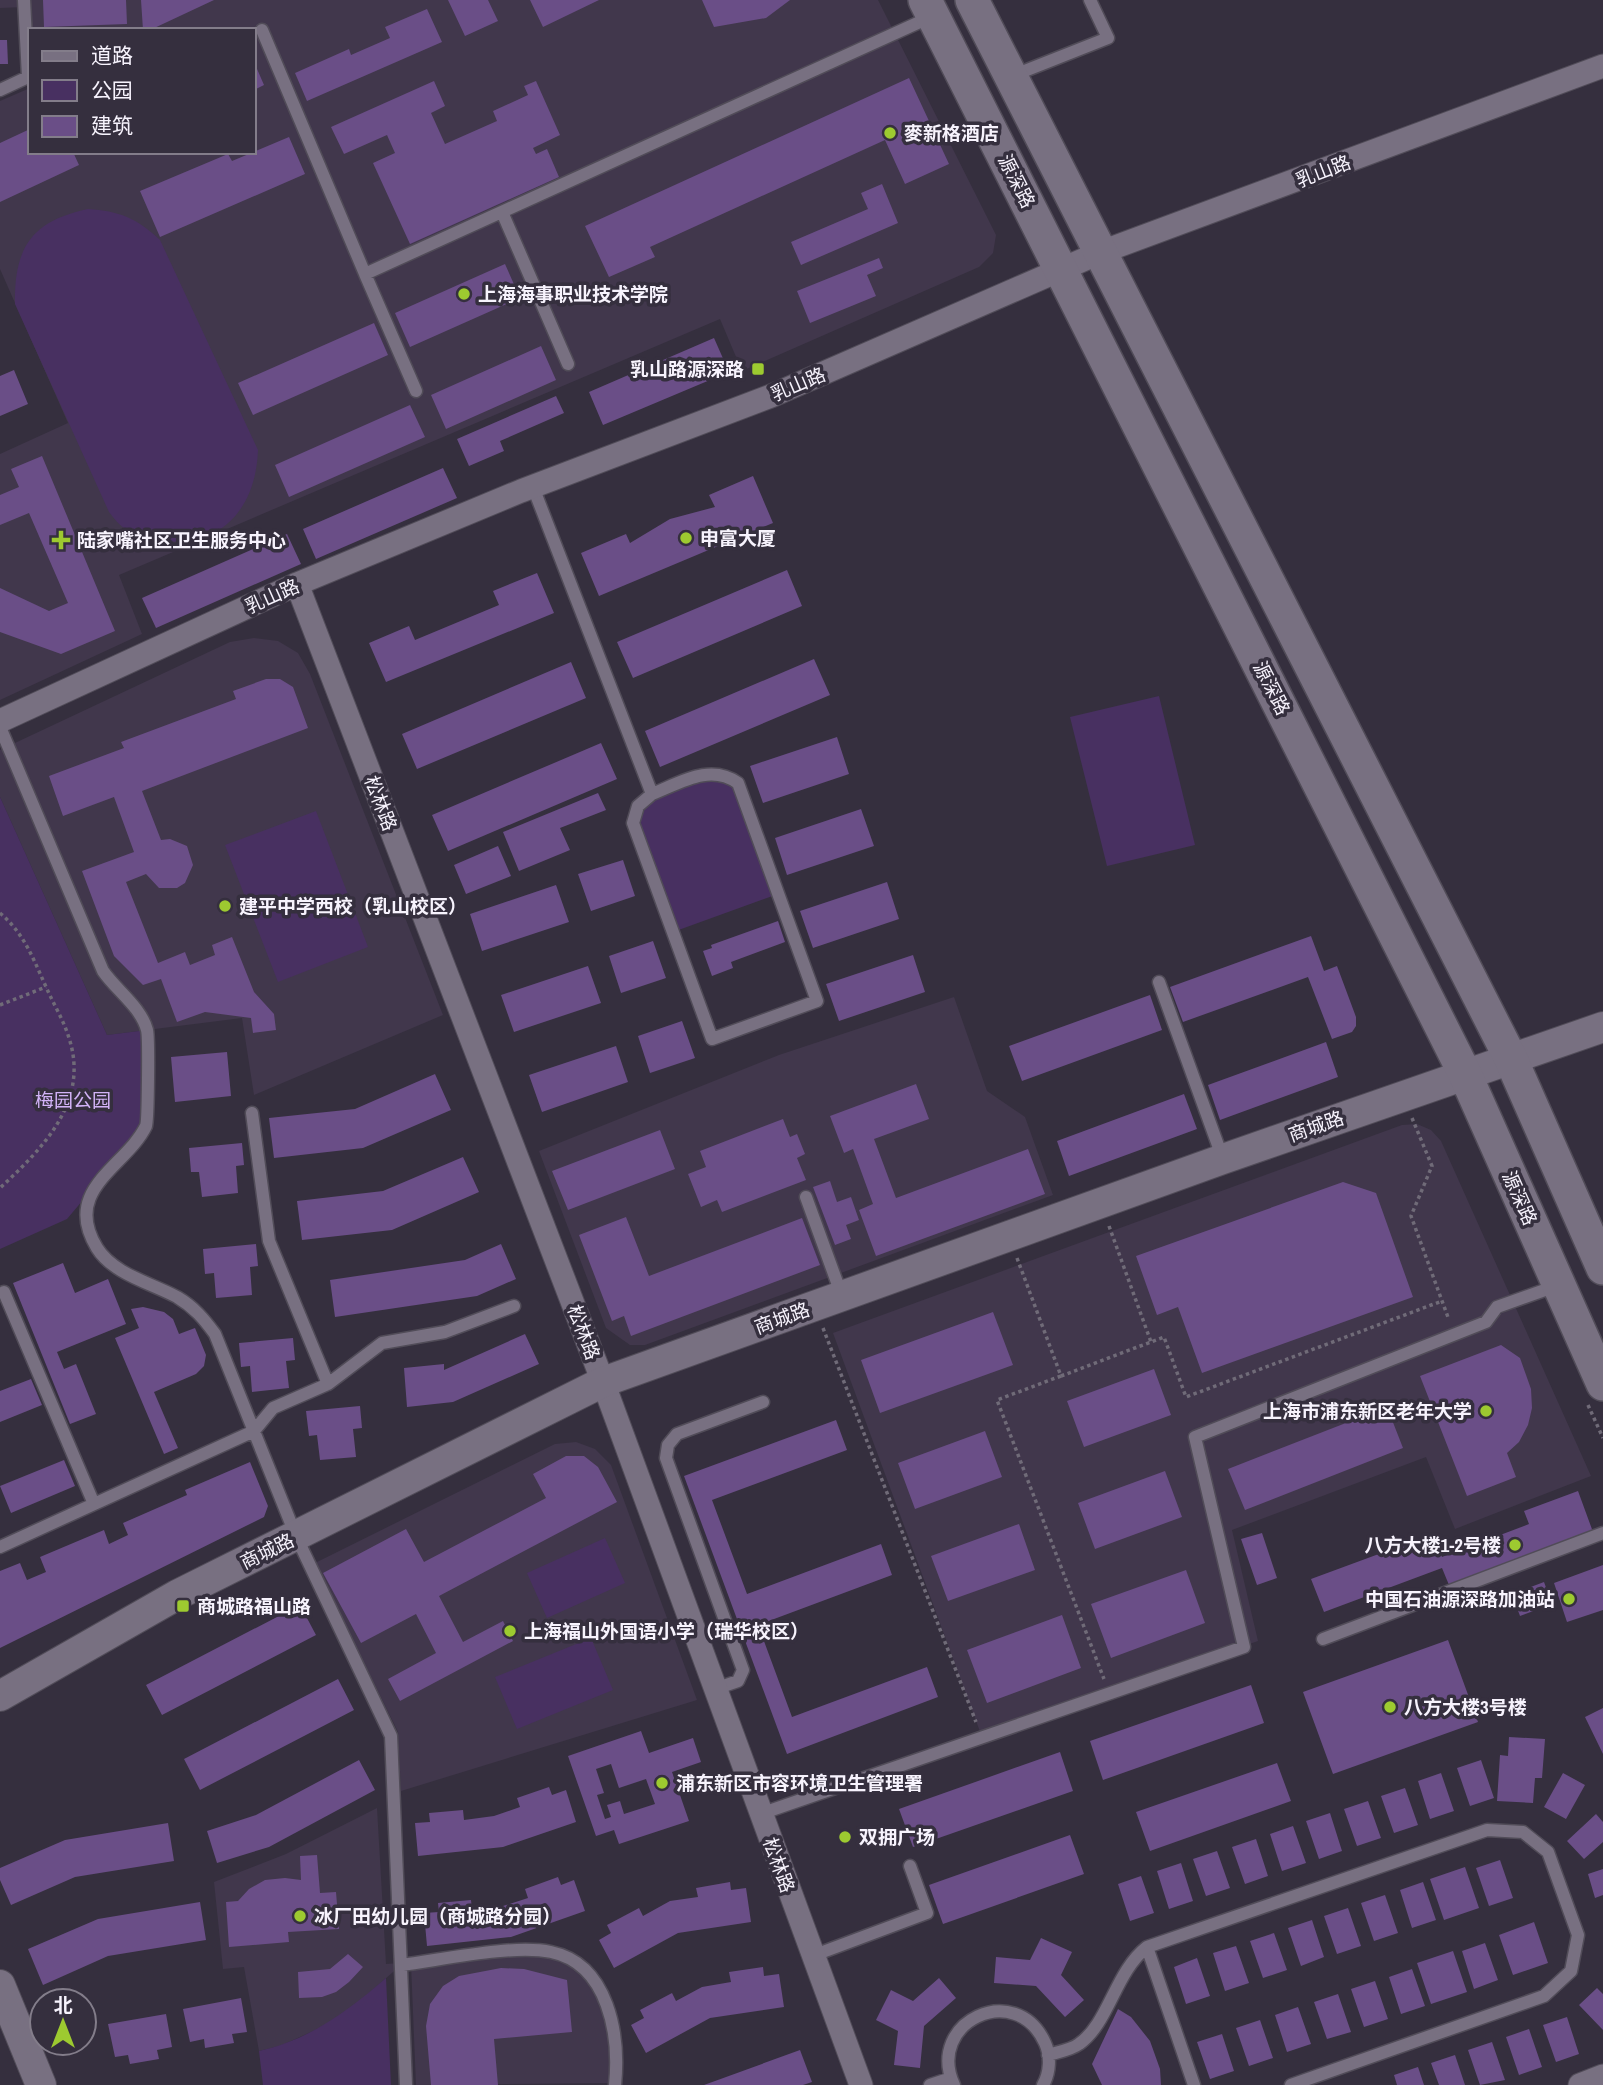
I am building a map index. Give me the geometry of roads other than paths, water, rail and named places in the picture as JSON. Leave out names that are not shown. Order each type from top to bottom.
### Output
[{"type":"main road","points":[[972,0],[1510,1057],[1603,1268]]},
{"type":"main road","name":"源深路","points":[[930,8],[1465,1074],[1603,1384]]},
{"type":"street","name":"乳山路","points":[[0,721],[297,584],[533,487],[771,396],[1099,253],[1603,66]]},
{"type":"street","name":"松林路","points":[[297,584],[603,1382],[860,2085]]},
{"type":"street","name":"商城路","points":[[0,1696],[177,1595],[603,1382],[1223,1158],[1603,1027]]},
{"type":"street","points":[[0,1985],[41,2085]]},
{"type":"street","points":[[1580,2085],[1603,2076]]},
{"type":"lane","points":[[0,90],[28,77],[24,0]]},
{"type":"lane","points":[[1012,76],[1108,38],[1090,0]]},
{"type":"lane","points":[[365,274],[502,212],[930,8]]},
{"type":"lane","points":[[262,30],[416,391]]},
{"type":"lane","points":[[502,212],[568,364]]},
{"type":"lane","points":[[533,487],[652,794]]},
{"type":"lane","points":[[0,727],[103,971],[115,990],[134,1006],[147,1030],[147,1124],[95,1186],[87,1206],[89,1227],[97,1247],[111,1265],[178,1298],[199,1312],[215,1334],[296,1536],[391,1736],[406,2085]]},
{"type":"lane","points":[[709,772],[726,774],[738,783],[817,1001],[712,1040],[633,823],[638,806],[652,794],[709,772]]},
{"type":"lane","points":[[1159,982],[1223,1158]]},
{"type":"lane","points":[[252,1113],[269,1241],[328,1384]]},
{"type":"lane","points":[[806,1197],[828,1301]]},
{"type":"lane","points":[[760,1814],[1244,1647],[1195,1437],[1486,1322],[1497,1307],[1559,1285]]},
{"type":"lane","points":[[4,1292],[94,1504]]},
{"type":"lane","points":[[0,1547],[254,1431],[273,1408],[328,1384],[382,1343],[445,1332],[514,1306]]},
{"type":"lane","points":[[715,1689],[738,1681],[743,1670],[666,1458],[668,1444],[677,1434],[763,1402]]},
{"type":"lane","points":[[1323,1639],[1603,1533]]},
{"type":"lane","points":[[1048,2055],[1076,2046],[1089,2036],[1132,1959],[1147,1947],[1487,1830],[1523,1832],[1548,1852],[1578,1934],[1571,1971],[1559,1984],[1544,1996],[1291,2085]]},
{"type":"lane","points":[[812,1956],[927,1913],[910,1867]]},
{"type":"lane","points":[[1147,1947],[1194,2085]]},
{"type":"lane","points":[[401,1965],[530,1949],[553,1952],[581,1965],[601,1990],[613,2024],[618,2057],[615,2085]]},
{"type":"lane","points":[[930,2085],[952,2081],[949,2049],[956,2033],[968,2021],[984,2013],[1000,2011],[1015,2014],[1030,2022],[1041,2033],[1048,2055],[1043,2085]]},
{"type":"place","name":"麥新格酒店","points":[[890,133]]},
{"type":"place","name":"上海海事职业技术学院","points":[[464,294]]},
{"type":"place","name":"乳山路源深路","points":[[758,369]]},
{"type":"place","name":"申富大厦","points":[[686,538]]},
{"type":"place","name":"陆家嘴社区卫生服务中心","points":[[61,540]]},
{"type":"place","name":"建平中学西校（乳山校区）","points":[[225,906]]},
{"type":"place","name":"上海市浦东新区老年大学","points":[[1486,1411]]},
{"type":"place","name":"八方大楼1-2号楼","points":[[1515,1545]]},
{"type":"place","name":"中国石油源深路加油站","points":[[1569,1599]]},
{"type":"place","name":"商城路福山路","points":[[183,1606]]},
{"type":"place","name":"上海福山外国语小学（瑞华校区）","points":[[510,1631]]},
{"type":"place","name":"八方大楼3号楼","points":[[1390,1707]]},
{"type":"place","name":"浦东新区市容环境卫生管理署","points":[[662,1783]]},
{"type":"place","name":"双拥广场","points":[[845,1837]]},
{"type":"place","name":"冰厂田幼儿园（商城路分园）","points":[[300,1916]]},
{"type":"park label","name":"梅园公园","points":[[73,1100]]}]
